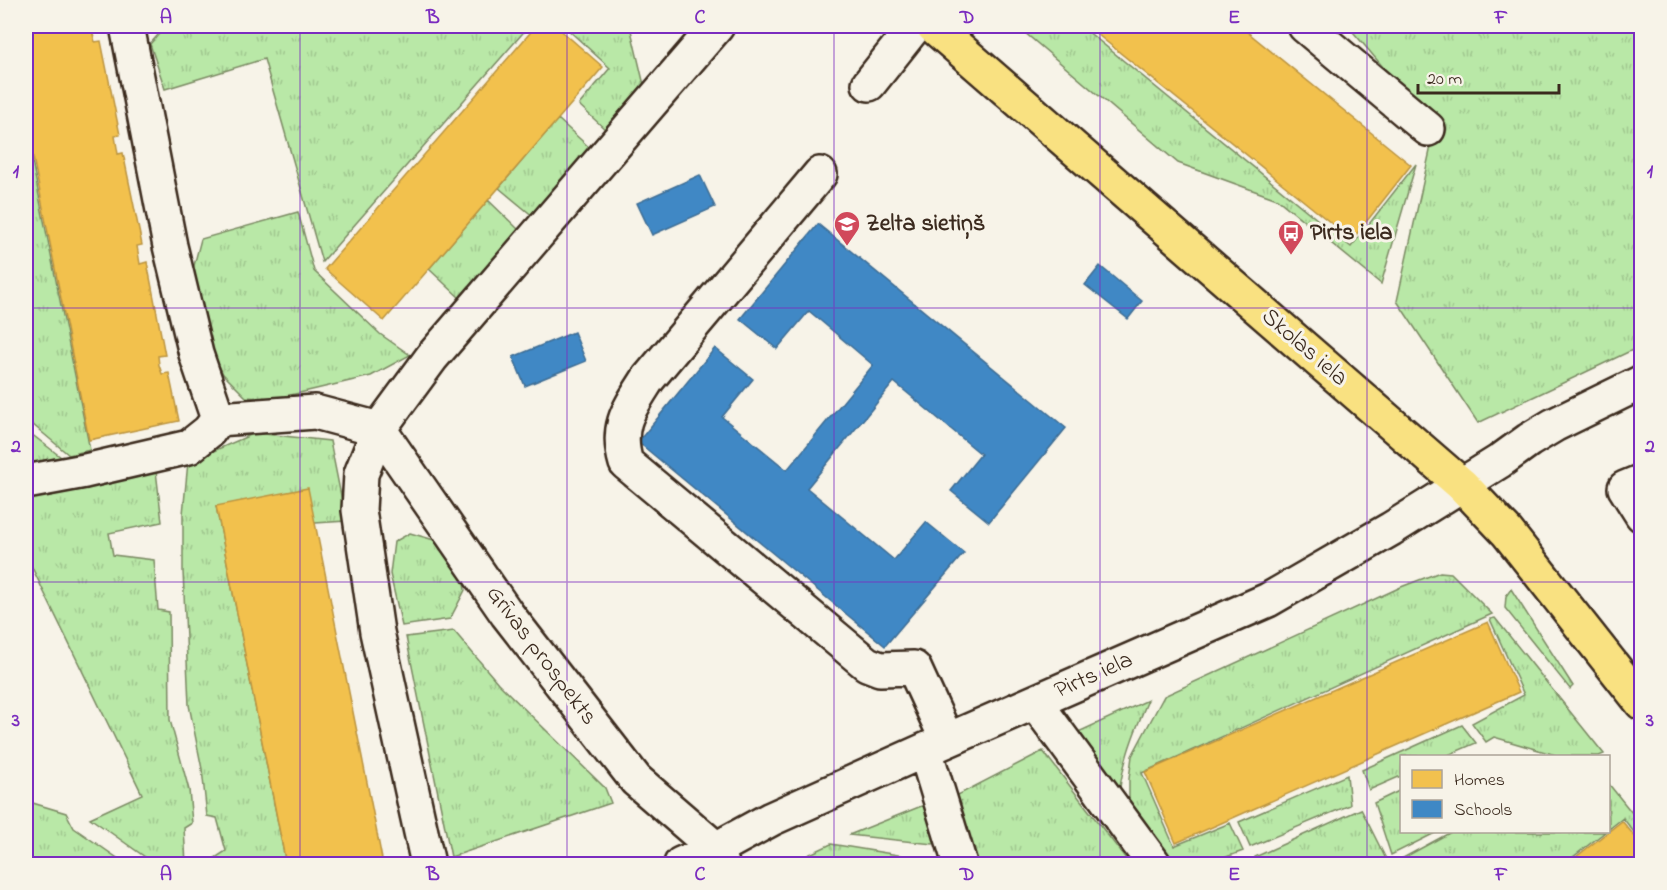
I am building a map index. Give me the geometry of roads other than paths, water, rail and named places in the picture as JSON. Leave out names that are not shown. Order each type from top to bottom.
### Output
[{"type":"main road","name":"Skolas iela","points":[[933,26],[1462,485],[1507,532],[1641,703]]},
{"type":"street","points":[[127,26],[167,164],[170,246],[196,354],[218,419]]},
{"type":"street","points":[[428,864],[377,632],[359,510],[361,474],[379,429],[432,357],[717,26]]},
{"type":"street","points":[[869,84],[915,26]]},
{"type":"street","points":[[1305,26],[1428,129]]},
{"type":"street","points":[[820,174],[648,379],[625,415],[621,447],[626,463],[867,664],[880,669],[914,668],[936,745],[960,864]]},
{"type":"street","name":"Pirts iela","points":[[681,864],[719,857],[771,819],[1268,600],[1324,554],[1462,485],[1554,425],[1641,382]]},
{"type":"street","points":[[26,482],[189,447],[209,431],[218,419],[315,412],[379,429]]},
{"type":"street","name":"Grīvas prospekts","points":[[379,429],[507,614],[636,780],[719,857]]},
{"type":"street","points":[[1641,481],[1625,488],[1641,515]]},
{"type":"street","points":[[1035,702],[1154,864]]},
{"type":"place","name":"Zelta sietiņš","points":[[847,247]]},
{"type":"place","name":"Pirts iela","points":[[1291,256]]}]
